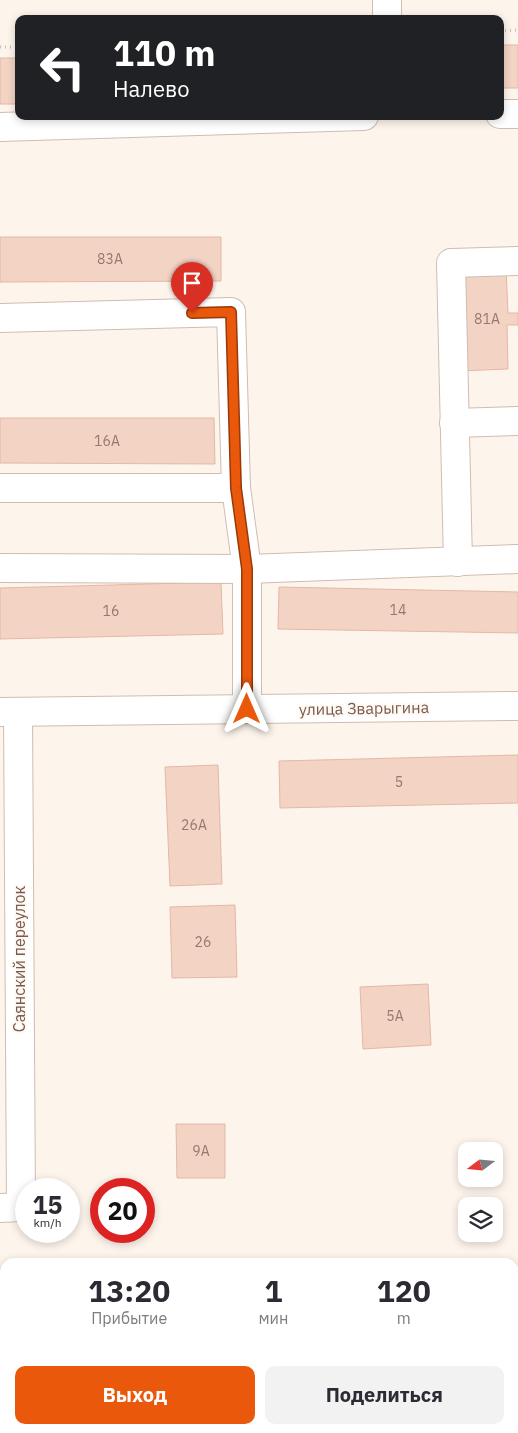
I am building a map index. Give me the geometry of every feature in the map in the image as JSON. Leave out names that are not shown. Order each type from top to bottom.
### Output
[{"type":"street","points":[[387,0],[387,15]]},
{"type":"street","points":[[504,114],[518,114]]},
{"type":"street","points":[[0,127],[232,120]]},
{"type":"street","points":[[458,562],[450,263],[518,261]]},
{"type":"street","points":[[0,318],[231,312],[236,488],[247,569],[247,709]]},
{"type":"street","points":[[454,423],[518,421]]},
{"type":"street","points":[[0,488],[236,488]]},
{"type":"street","points":[[0,568],[247,569],[518,559]]},
{"type":"street","name":"улица Зварыгина","points":[[9,712],[518,706]]},
{"type":"street","name":"Саянский переулок","points":[[9,712],[11,1207]]},
{"type":"path","points":[[504,31],[518,30]]},
{"type":"path","points":[[0,47],[15,46]]},
{"type":"building","points":[[504,45],[518,45],[518,88],[504,88]]},
{"type":"building","points":[[0,58],[15,58],[15,104],[0,104]]},
{"type":"building","points":[[0,237],[221,237],[221,281],[0,282]]},
{"type":"building","points":[[506,267],[508,313],[518,313],[518,325],[507,325],[508,369],[458,371],[455,268]]},
{"type":"building","points":[[0,418],[214,418],[215,464],[0,463]]},
{"type":"building","points":[[221,582],[223,634],[0,639],[0,588]]},
{"type":"building","points":[[279,587],[518,592],[518,633],[278,629]]},
{"type":"building","points":[[518,755],[518,803],[280,808],[279,761]]},
{"type":"building","points":[[218,765],[222,884],[170,886],[165,767]]},
{"type":"building","points":[[235,905],[237,977],[172,978],[170,907]]},
{"type":"building","points":[[428,984],[431,1045],[363,1049],[360,987]]},
{"type":"building","points":[[176,1124],[225,1124],[225,1178],[177,1178]]},
{"type":"route","points":[[192,313],[231,312],[236,488],[247,569],[247,709]]}]
